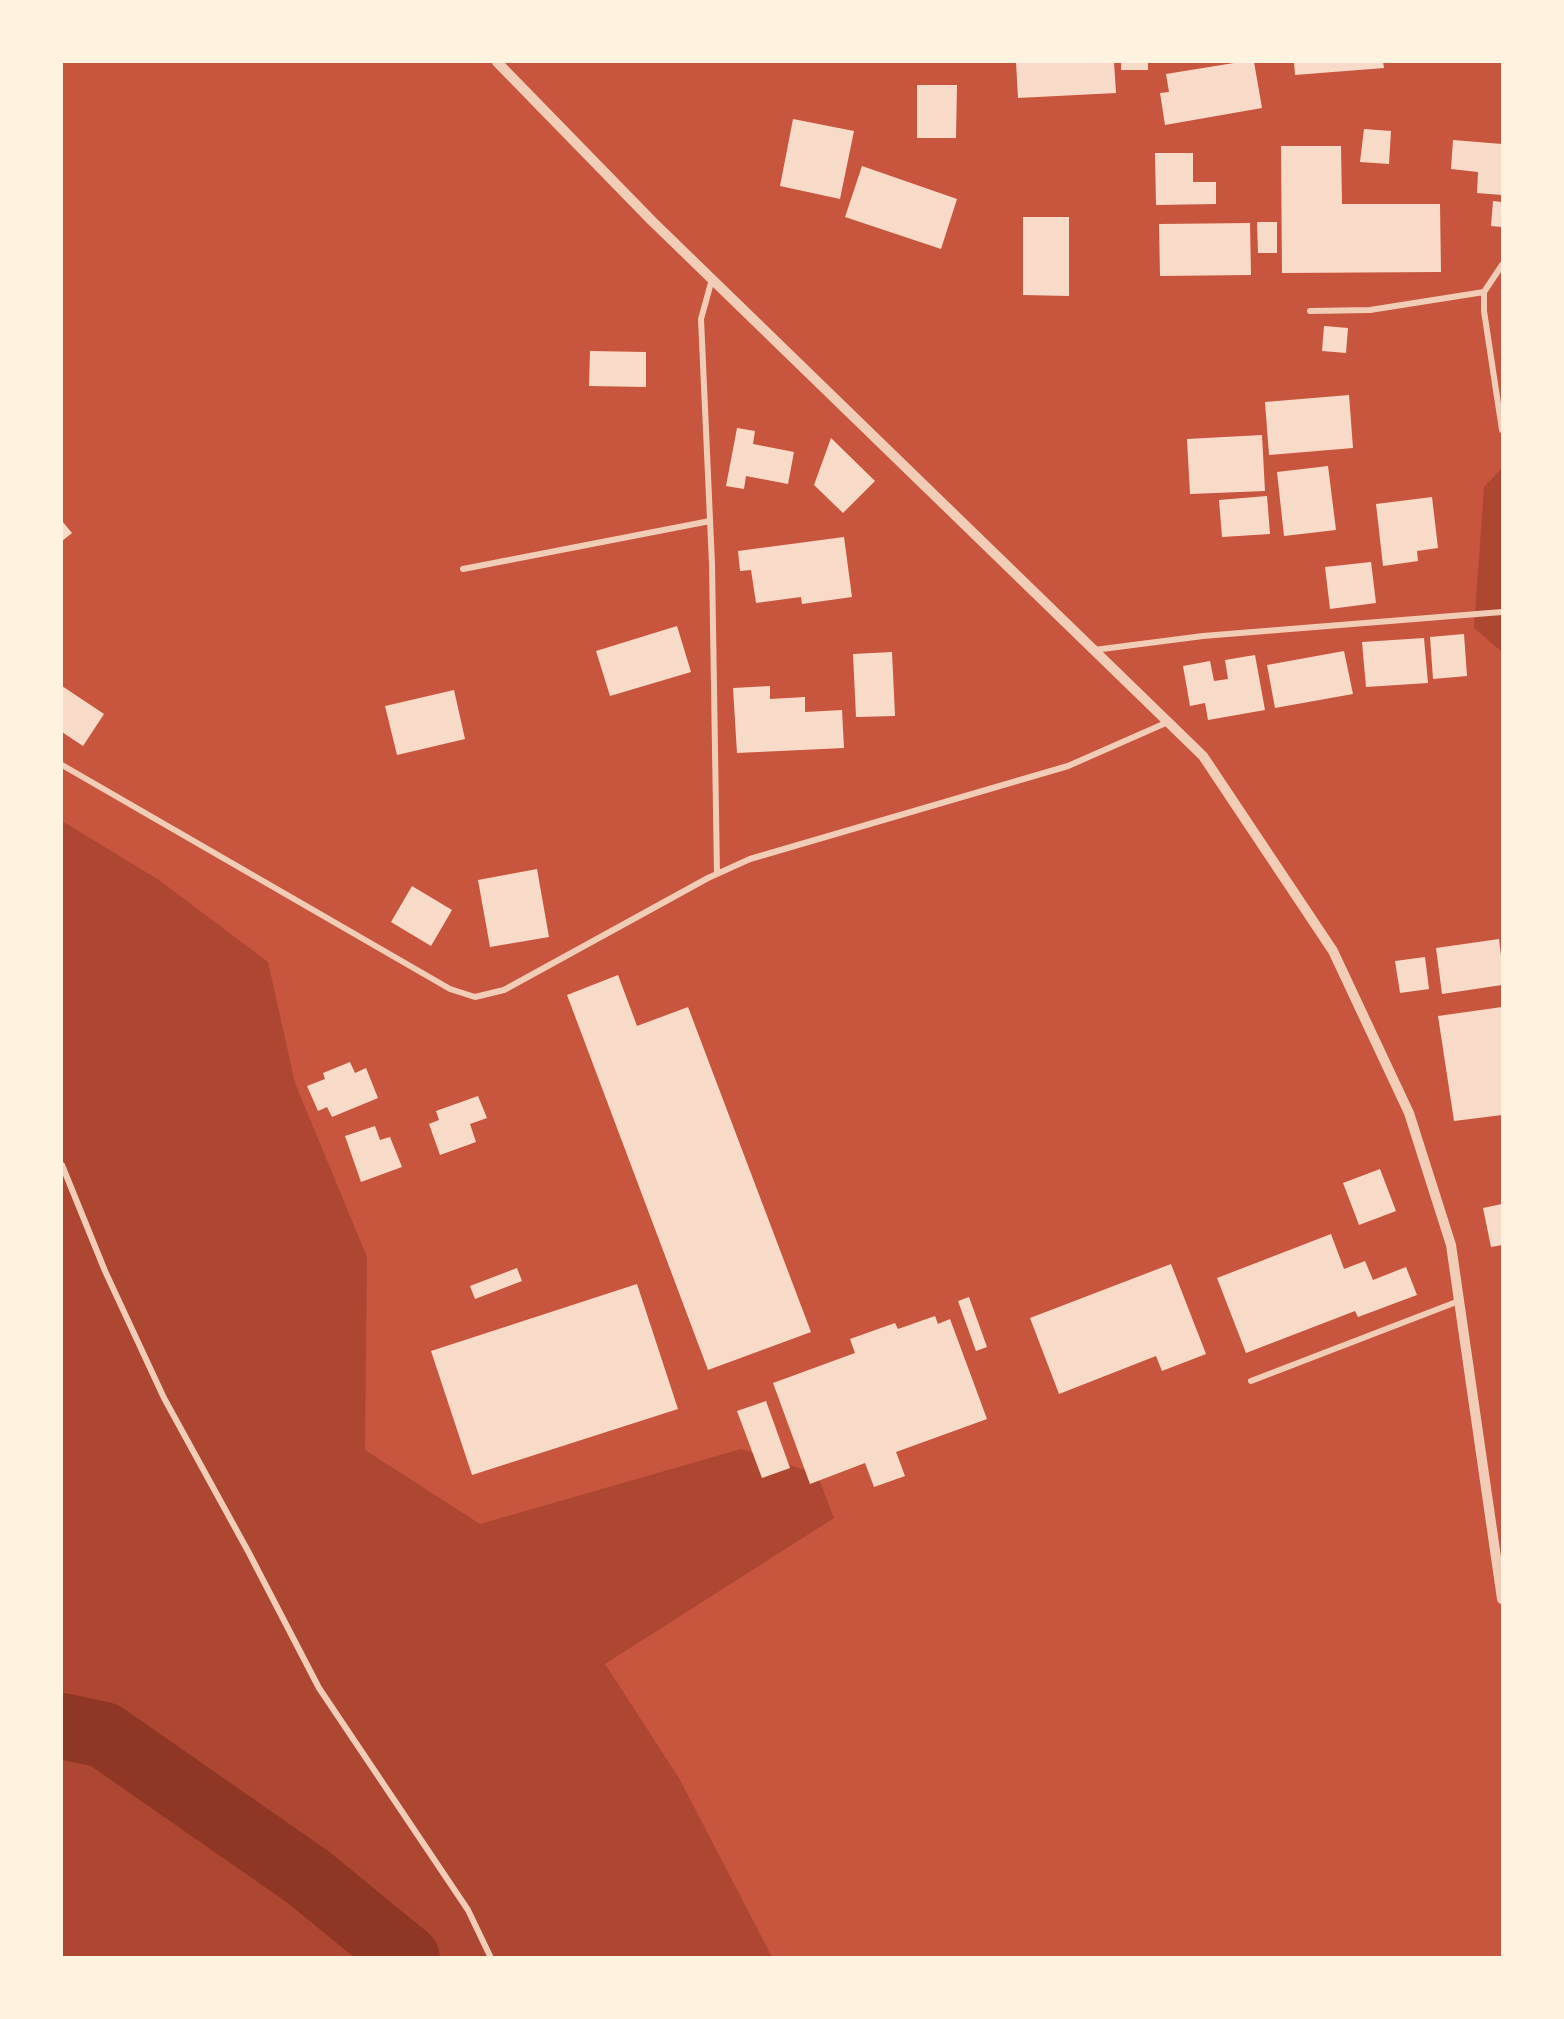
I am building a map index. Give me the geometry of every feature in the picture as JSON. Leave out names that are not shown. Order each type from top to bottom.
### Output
[{"type":"street","points":[[497,62],[652,221],[1203,756],[1334,951],[1409,1113],[1451,1245],[1503,1599]]},
{"type":"street","points":[[1503,265],[1484,292],[1484,311],[1503,430]]},
{"type":"street","points":[[712,279],[701,319],[710,521],[717,874]]},
{"type":"street","points":[[1310,311],[1370,310],[1484,292]]},
{"type":"street","points":[[463,568],[710,521]]},
{"type":"street","points":[[1094,650],[1203,636],[1503,612]]},
{"type":"street","points":[[62,765],[450,989],[475,997],[504,990],[717,874],[750,859],[1068,766],[1168,722]]},
{"type":"street","points":[[62,1165],[105,1271],[164,1398],[249,1552],[319,1688],[468,1910],[491,1958]]},
{"type":"street","points":[[1251,1381],[1459,1302]]},
{"type":"shaded area","points":[[1502,468],[1502,652],[1474,628],[1484,487]]},
{"type":"shaded area","points":[[62,821],[159,880],[268,962],[295,1083],[367,1257],[365,1450],[480,1524],[741,1449],[817,1474],[834,1518],[605,1664],[679,1778],[772,1957],[62,1957]]},
{"type":"building","points":[[1016,62],[1114,62],[1116,93],[1018,98]]},
{"type":"building","points":[[1121,62],[1148,62],[1148,70],[1121,70]]},
{"type":"building","points":[[1240,62],[1254,62],[1262,108],[1165,125],[1160,93],[1169,92],[1166,74]]},
{"type":"building","points":[[1294,62],[1383,62],[1384,68],[1295,75]]},
{"type":"building","points":[[917,85],[957,85],[956,138],[917,138]]},
{"type":"building","points":[[793,119],[854,131],[840,199],[780,186]]},
{"type":"building","points":[[1364,129],[1391,131],[1389,164],[1360,162]]},
{"type":"building","points":[[1453,140],[1502,144],[1502,195],[1477,193],[1478,172],[1451,169]]},
{"type":"building","points":[[1281,146],[1341,146],[1342,204],[1440,204],[1441,272],[1282,273]]},
{"type":"building","points":[[1155,153],[1193,153],[1193,182],[1216,182],[1216,204],[1156,205]]},
{"type":"building","points":[[862,166],[957,199],[941,249],[845,217]]},
{"type":"building","points":[[1493,201],[1502,202],[1502,227],[1491,226]]},
{"type":"building","points":[[1023,217],[1069,217],[1069,296],[1023,295]]},
{"type":"building","points":[[1257,222],[1277,222],[1277,253],[1258,253]]},
{"type":"building","points":[[1250,223],[1251,275],[1160,276],[1159,224]]},
{"type":"building","points":[[1324,326],[1348,328],[1346,353],[1322,351]]},
{"type":"building","points":[[590,351],[646,352],[646,387],[589,386]]},
{"type":"building","points":[[1349,395],[1353,448],[1269,455],[1265,402]]},
{"type":"building","points":[[737,428],[755,431],[753,444],[794,452],[788,484],[746,476],[744,489],[726,486]]},
{"type":"building","points":[[1262,435],[1265,491],[1190,494],[1187,439]]},
{"type":"building","points":[[831,438],[875,481],[843,513],[814,485]]},
{"type":"building","points":[[1328,466],[1336,530],[1284,536],[1277,472]]},
{"type":"building","points":[[1267,496],[1270,534],[1222,537],[1219,500]]},
{"type":"building","points":[[1432,497],[1438,548],[1417,551],[1418,561],[1383,566],[1376,504]]},
{"type":"building","points":[[62,521],[72,533],[62,541]]},
{"type":"building","points":[[844,537],[852,597],[802,604],[801,597],[756,603],[751,570],[740,571],[738,551]]},
{"type":"building","points":[[1371,562],[1376,603],[1330,609],[1325,567]]},
{"type":"building","points":[[677,626],[691,672],[610,696],[596,651]]},
{"type":"building","points":[[1464,634],[1467,676],[1433,679],[1430,637]]},
{"type":"building","points":[[1424,638],[1428,683],[1366,687],[1362,642]]},
{"type":"building","points":[[1344,651],[1353,694],[1275,708],[1267,665]]},
{"type":"building","points":[[892,652],[895,716],[856,717],[853,654]]},
{"type":"building","points":[[1255,655],[1265,710],[1208,720],[1205,703],[1190,706],[1183,666],[1210,661],[1214,681],[1228,679],[1225,660]]},
{"type":"building","points":[[62,686],[104,714],[83,746],[62,732]]},
{"type":"building","points":[[770,686],[770,699],[805,697],[805,712],[842,710],[844,748],[737,753],[733,688]]},
{"type":"building","points":[[454,690],[465,739],[397,755],[385,706]]},
{"type":"building","points":[[537,869],[549,937],[490,947],[478,880]]},
{"type":"building","points":[[412,886],[452,910],[431,946],[391,922]]},
{"type":"building","points":[[1499,939],[1502,985],[1442,994],[1436,948]]},
{"type":"building","points":[[1425,957],[1429,989],[1400,993],[1395,961]]},
{"type":"building","points":[[618,975],[637,1026],[688,1007],[811,1332],[708,1370],[567,995]]},
{"type":"building","points":[[1502,1007],[1502,1115],[1454,1121],[1438,1016]]},
{"type":"building","points":[[350,1062],[355,1073],[366,1068],[378,1098],[332,1117],[327,1107],[318,1111],[307,1086],[325,1079],[323,1073]]},
{"type":"building","points":[[478,1096],[487,1118],[470,1124],[476,1142],[440,1155],[429,1124],[439,1120],[436,1111]]},
{"type":"building","points":[[375,1126],[380,1140],[390,1137],[402,1167],[361,1182],[345,1136]]},
{"type":"building","points":[[1380,1169],[1396,1211],[1359,1225],[1343,1183]]},
{"type":"building","points":[[1502,1204],[1502,1245],[1491,1247],[1483,1208]]},
{"type":"building","points":[[1331,1234],[1344,1269],[1365,1261],[1373,1280],[1406,1267],[1417,1295],[1358,1317],[1355,1311],[1246,1353],[1217,1278]]},
{"type":"building","points":[[1171,1264],[1206,1354],[1162,1371],[1156,1356],[1059,1394],[1030,1318]]},
{"type":"building","points":[[517,1268],[522,1281],[475,1299],[470,1286]]},
{"type":"building","points":[[637,1284],[678,1409],[472,1475],[431,1351]]},
{"type":"building","points":[[969,1297],[987,1347],[976,1351],[958,1301]]},
{"type":"building","points":[[935,1316],[938,1324],[950,1319],[987,1419],[896,1452],[905,1476],[874,1487],[865,1463],[810,1484],[773,1383],[855,1353],[850,1339],[895,1323],[898,1329]]},
{"type":"building","points":[[766,1401],[790,1468],[762,1478],[737,1411]]},
{"type":"waterway","points":[[62,1726],[104,1735],[308,1877],[407,1958]]}]
